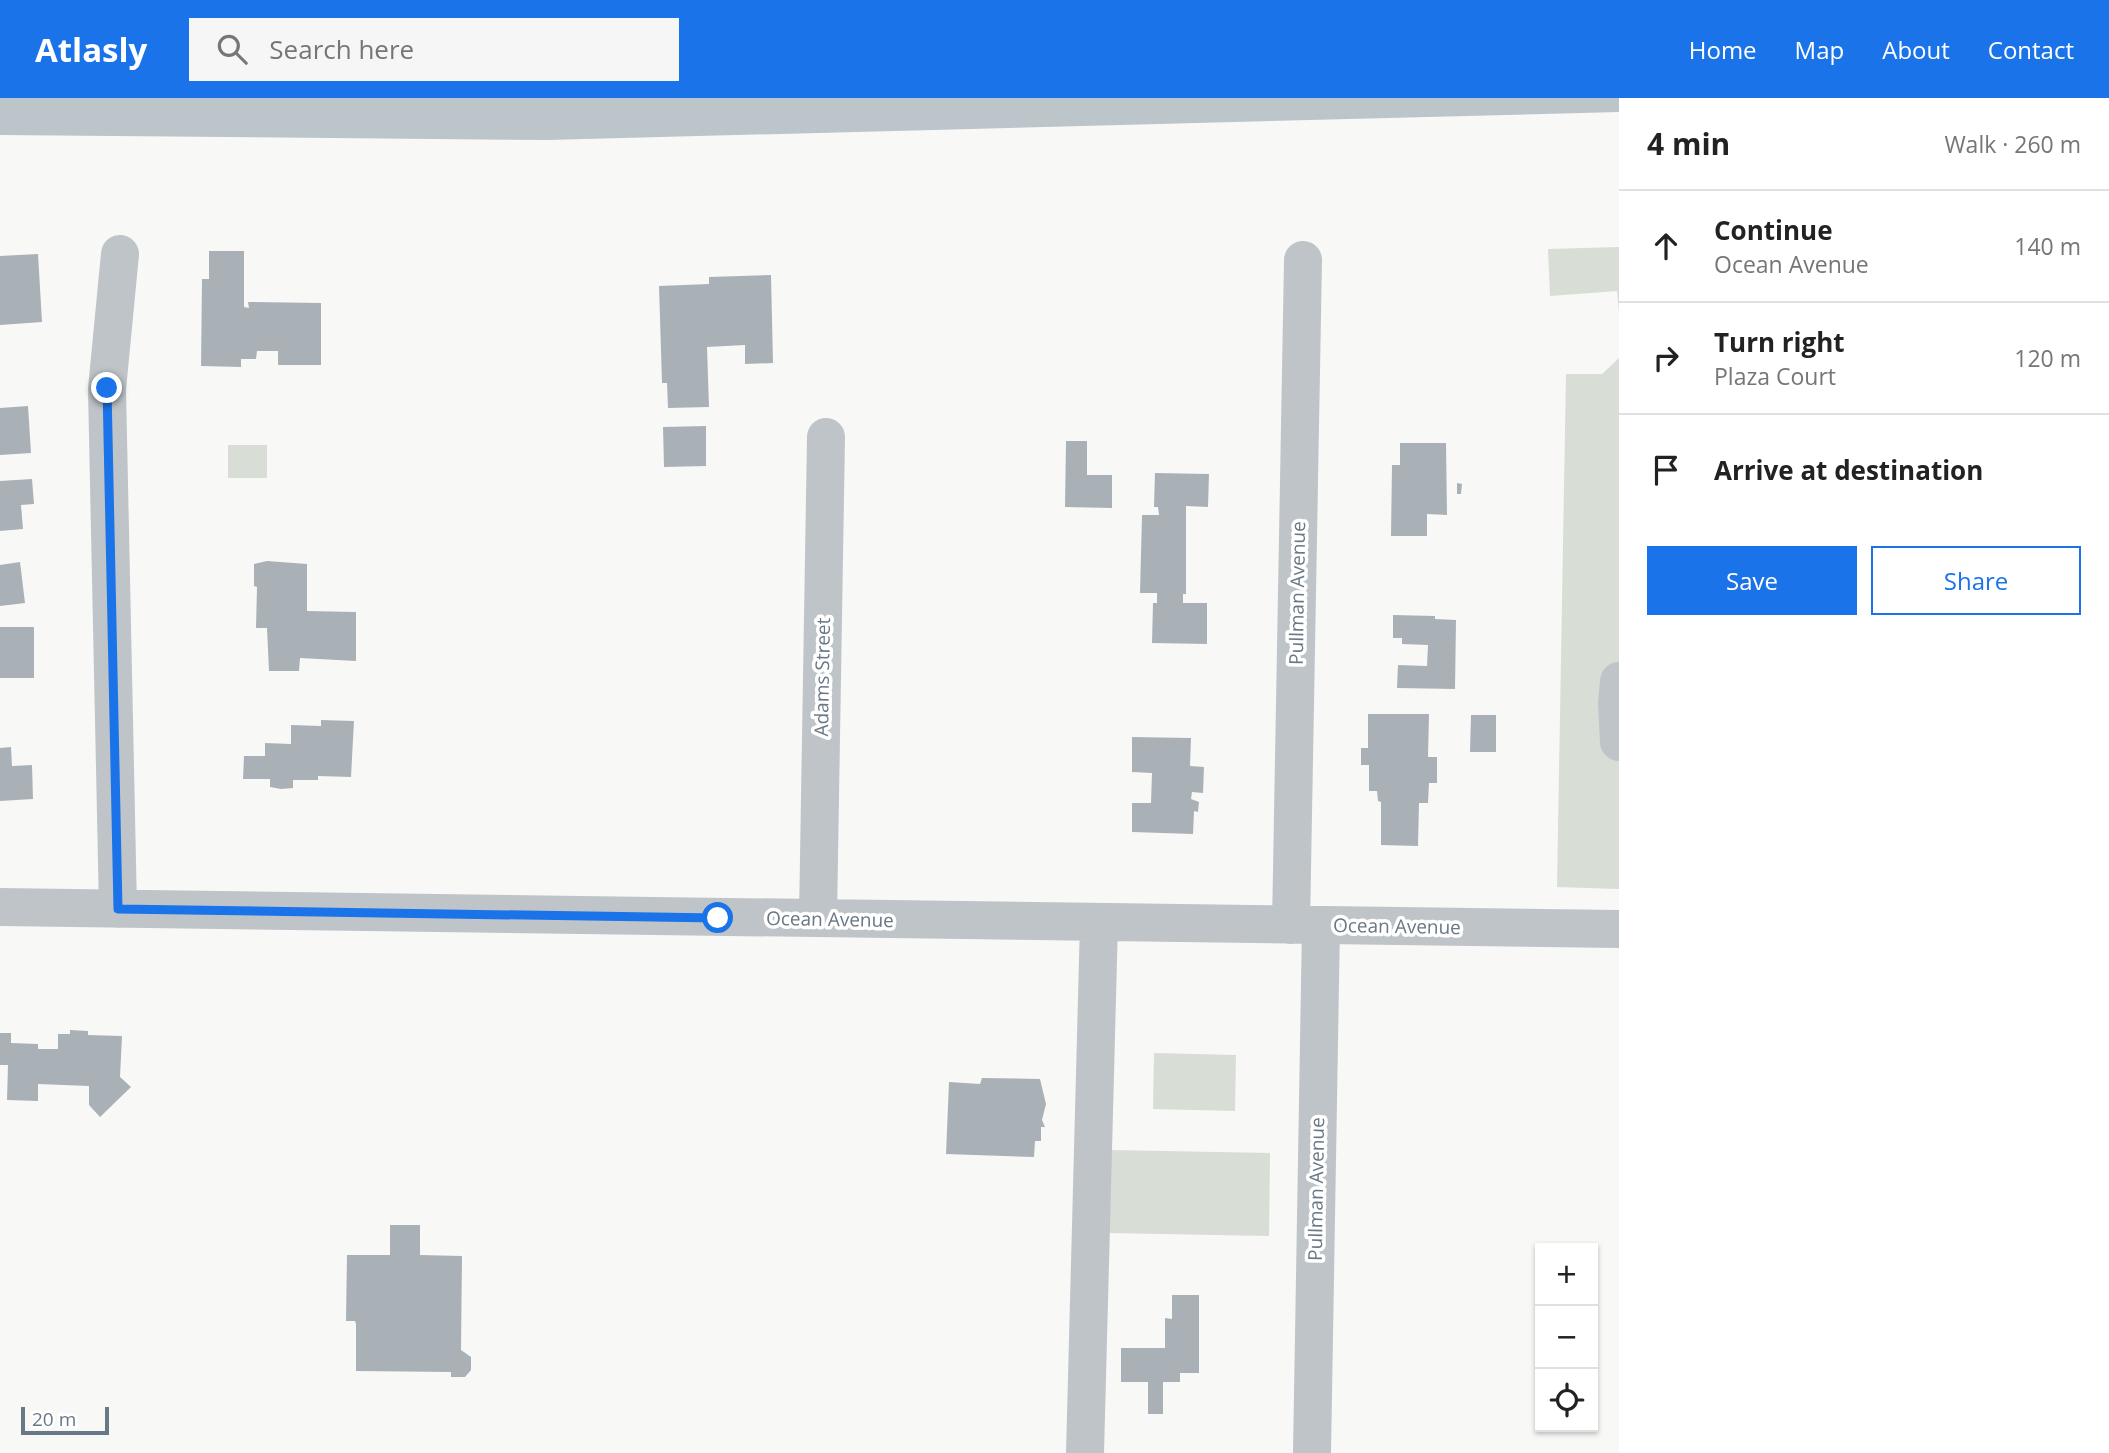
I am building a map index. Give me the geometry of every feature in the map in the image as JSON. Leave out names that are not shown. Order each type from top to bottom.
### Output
[{"type":"street","points":[[118,909],[107,388],[120,254]]},
{"type":"street","name":"Pullman Avenue","points":[[1303,260],[1312,1453]]},
{"type":"street","name":"Adams Street","points":[[818,918],[826,436]]},
{"type":"street","points":[[1619,681],[1619,742]]},
{"type":"street","name":"Ocean Avenue","points":[[0,907],[1619,929]]},
{"type":"street","points":[[1085,1453],[1099,922]]},
{"type":"shaded area","points":[[0,98],[1619,98],[1619,112],[547,140],[0,135]]},
{"type":"shaded area","points":[[1619,247],[1619,312],[1617,291],[1550,296],[1548,249]]},
{"type":"shaded area","points":[[1619,358],[1619,889],[1557,887],[1566,374],[1602,374]]},
{"type":"shaded area","points":[[228,445],[267,445],[267,478],[228,478]]},
{"type":"shaded area","points":[[1154,1053],[1236,1055],[1235,1111],[1153,1109]]},
{"type":"shaded area","points":[[1110,1150],[1270,1153],[1269,1236],[1109,1233]]},
{"type":"building","points":[[209,251],[244,251],[244,307],[249,308],[248,302],[321,303],[321,365],[278,365],[278,351],[257,351],[256,359],[241,359],[241,367],[201,366],[202,279],[209,279]]},
{"type":"building","points":[[38,254],[42,322],[0,325],[0,256]]},
{"type":"building","points":[[771,275],[773,363],[745,364],[745,345],[707,347],[709,407],[668,408],[667,383],[662,383],[659,286],[709,284],[709,277]]},
{"type":"building","points":[[28,406],[31,453],[0,455],[0,408]]},
{"type":"building","points":[[706,426],[706,466],[664,467],[663,427]]},
{"type":"building","points":[[1066,441],[1087,441],[1087,475],[1112,475],[1112,508],[1065,507]]},
{"type":"building","points":[[1400,443],[1446,443],[1447,515],[1427,514],[1427,536],[1391,536],[1392,465],[1400,465]]},
{"type":"building","points":[[1155,473],[1209,474],[1208,507],[1186,506],[1186,594],[1183,594],[1183,603],[1207,603],[1207,644],[1152,643],[1153,603],[1157,603],[1157,593],[1140,593],[1142,515],[1159,515],[1158,507],[1154,507]]},
{"type":"building","points":[[32,479],[34,504],[21,505],[23,529],[0,531],[0,481]]},
{"type":"building","points":[[1457,483],[1462,484],[1461,494],[1457,494]]},
{"type":"building","points":[[267,561],[307,564],[307,611],[356,612],[356,661],[300,658],[299,671],[269,671],[267,628],[256,628],[257,587],[254,586],[254,564]]},
{"type":"building","points":[[20,562],[25,603],[0,606],[0,565]]},
{"type":"building","points":[[1393,615],[1435,616],[1435,619],[1456,620],[1455,689],[1397,688],[1398,665],[1427,666],[1428,645],[1402,644],[1402,638],[1393,638]]},
{"type":"building","points":[[0,627],[34,627],[34,678],[0,678]]},
{"type":"building","points":[[1368,714],[1429,714],[1428,757],[1437,757],[1437,783],[1429,783],[1428,803],[1419,803],[1418,846],[1381,845],[1381,802],[1378,801],[1377,791],[1369,791],[1369,765],[1361,765],[1361,748],[1368,748]]},
{"type":"building","points":[[1471,715],[1496,715],[1496,752],[1470,752]]},
{"type":"building","points":[[321,720],[354,721],[351,777],[318,776],[318,780],[293,780],[293,788],[281,789],[270,787],[270,779],[243,779],[244,756],[265,756],[265,743],[291,744],[291,725],[321,726]]},
{"type":"building","points":[[1132,737],[1191,738],[1190,766],[1204,767],[1203,793],[1192,792],[1191,799],[1199,802],[1198,812],[1194,811],[1193,834],[1132,832],[1132,803],[1151,803],[1152,773],[1132,772]]},
{"type":"building","points":[[11,747],[12,766],[32,765],[33,799],[0,801],[0,748]]},
{"type":"building","points":[[70,1030],[88,1031],[88,1035],[122,1036],[120,1077],[131,1087],[100,1117],[89,1105],[89,1086],[38,1084],[38,1101],[7,1100],[8,1065],[0,1065],[0,1033],[11,1033],[11,1043],[38,1044],[38,1049],[58,1049],[58,1034],[70,1034]]},
{"type":"building","points":[[982,1078],[1040,1079],[1046,1104],[1042,1120],[1045,1127],[1041,1127],[1041,1141],[1035,1141],[1034,1157],[946,1154],[949,1082],[980,1084]]},
{"type":"building","points":[[390,1225],[420,1225],[420,1255],[462,1256],[461,1350],[471,1357],[471,1370],[465,1377],[451,1377],[451,1372],[356,1371],[356,1324],[355,1321],[346,1321],[347,1255],[390,1255]]},
{"type":"building","points":[[1172,1295],[1199,1295],[1199,1373],[1180,1373],[1180,1382],[1163,1382],[1163,1414],[1148,1414],[1148,1382],[1121,1382],[1121,1348],[1165,1348],[1165,1318],[1172,1319]]},
{"type":"route","points":[[107,388],[118,909],[718,918]]}]
